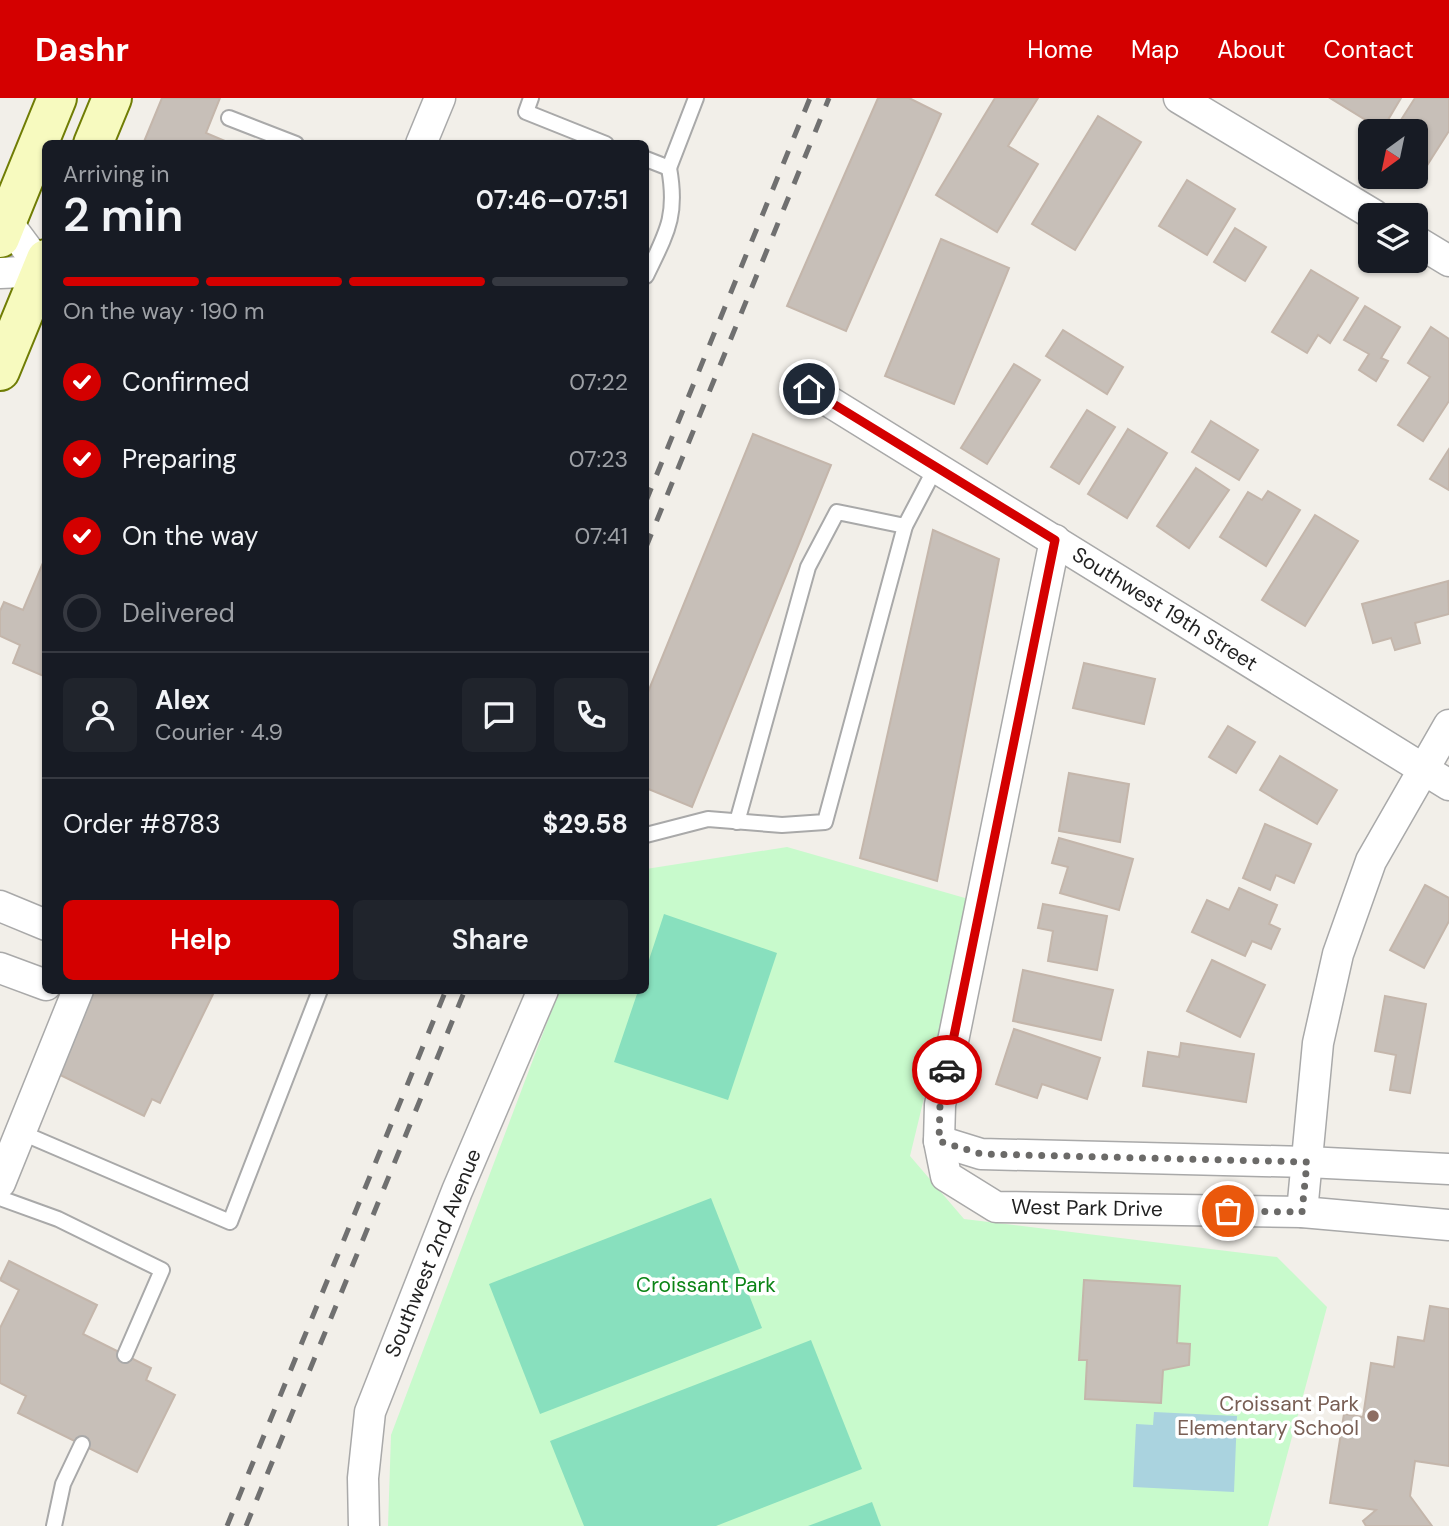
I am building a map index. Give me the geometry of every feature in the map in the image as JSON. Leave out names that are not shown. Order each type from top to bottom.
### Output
[{"type":"main road","points":[[2,226],[57,98]]},
{"type":"main road","points":[[95,140],[112,98]]},
{"type":"main road","points":[[0,371],[42,271]]},
{"type":"street","points":[[423,140],[440,98]]},
{"type":"street","points":[[1179,98],[1358,205]]},
{"type":"street","points":[[2,226],[42,264]]},
{"type":"street","points":[[1428,248],[1449,261]]},
{"type":"street","points":[[0,273],[42,266]]},
{"type":"street","name":"Southwest 19th Street","points":[[809,389],[1449,785]]},
{"type":"street","name":"West Park Drive","points":[[1055,540],[940,1105],[939,1141],[946,1176],[996,1207],[1302,1212],[1449,1225]]},
{"type":"street","points":[[1302,1212],[1318,1043],[1338,954],[1371,861],[1449,725]]},
{"type":"street","points":[[0,906],[42,923]]},
{"type":"street","points":[[0,968],[42,984]]},
{"type":"street","points":[[8,1156],[70,994]]},
{"type":"street","name":"Southwest 2nd Avenue","points":[[365,1526],[363,1478],[370,1412],[457,1191],[541,994]]},
{"type":"street","points":[[939,1141],[981,1154],[1307,1162],[1449,1169]]},
{"type":"lane","points":[[531,98],[526,112],[596,140]]},
{"type":"lane","points":[[649,269],[671,219],[675,199],[669,168],[696,98]]},
{"type":"lane","points":[[229,118],[286,140]]},
{"type":"lane","points":[[649,160],[669,168]]},
{"type":"lane","points":[[649,834],[708,819],[782,825],[825,822],[905,526],[936,467]]},
{"type":"lane","points":[[737,821],[808,567],[837,512],[905,526]]},
{"type":"lane","points":[[8,1156],[230,1222],[318,994]]},
{"type":"lane","points":[[0,1198],[58,1219],[162,1270],[125,1355]]},
{"type":"lane","points":[[54,1526],[63,1484],[82,1444]]},
{"type":"green space","name":"Croissant Park","points":[[787,847],[972,900],[910,1156],[964,1219],[1277,1257],[1327,1307],[1268,1526],[388,1526],[391,1435],[558,994],[649,994],[649,869]]},
{"type":"green space","points":[[664,914],[777,953],[728,1100],[614,1062],[637,994],[649,994],[649,960]]},
{"type":"green space","points":[[711,1198],[762,1328],[540,1414],[489,1284]]},
{"type":"green space","points":[[811,1340],[862,1469],[716,1526],[584,1526],[550,1441]]},
{"type":"green space","points":[[872,1502],[881,1526],[808,1526]]},
{"type":"water","points":[[1154,1412],[1237,1416],[1234,1492],[1133,1487],[1136,1424],[1153,1425]]},
{"type":"building","points":[[162,98],[220,98],[206,133],[223,140],[145,140]]},
{"type":"building","points":[[878,98],[909,98],[941,114],[846,331],[787,306]]},
{"type":"building","points":[[995,98],[1038,98],[1008,146],[1038,164],[997,232],[936,195]]},
{"type":"building","points":[[1330,98],[1401,98],[1389,119],[1364,119]]},
{"type":"building","points":[[1415,98],[1449,98],[1449,131],[1428,164],[1428,119],[1402,119]]},
{"type":"building","points":[[1098,116],[1141,142],[1075,250],[1032,224]]},
{"type":"building","points":[[1187,180],[1235,209],[1207,255],[1159,226]]},
{"type":"building","points":[[1235,228],[1266,247],[1245,281],[1214,262]]},
{"type":"building","points":[[941,239],[1009,268],[954,404],[885,376]]},
{"type":"building","points":[[1311,270],[1358,298],[1330,343],[1318,335],[1307,353],[1272,332]]},
{"type":"building","points":[[1365,306],[1400,327],[1381,358],[1388,361],[1376,381],[1359,370],[1369,354],[1344,340]]},
{"type":"building","points":[[1431,327],[1449,339],[1449,401],[1423,441],[1398,425],[1430,377],[1408,363]]},
{"type":"building","points":[[1063,330],[1123,367],[1107,394],[1046,356]]},
{"type":"building","points":[[1014,364],[1040,380],[987,464],[961,448]]},
{"type":"building","points":[[1087,410],[1115,427],[1079,484],[1051,467]]},
{"type":"building","points":[[1211,421],[1258,450],[1239,480],[1192,452]]},
{"type":"building","points":[[1128,429],[1167,453],[1127,518],[1088,494]]},
{"type":"building","points":[[753,434],[831,465],[692,807],[649,789],[649,690]]},
{"type":"building","points":[[1449,449],[1449,490],[1430,479]]},
{"type":"building","points":[[1196,468],[1229,490],[1189,548],[1157,526]]},
{"type":"building","points":[[1268,491],[1300,510],[1266,566],[1220,537],[1248,492],[1262,500]]},
{"type":"building","points":[[1315,515],[1358,541],[1305,626],[1262,600]]},
{"type":"building","points":[[933,530],[999,559],[937,881],[860,858]]},
{"type":"building","points":[[42,565],[42,675],[13,663],[20,645],[0,636],[0,611],[4,602],[23,610]]},
{"type":"building","points":[[1448,581],[1449,614],[1415,623],[1420,643],[1395,650],[1391,638],[1373,643],[1362,604]]},
{"type":"building","points":[[1084,663],[1155,679],[1144,724],[1073,708]]},
{"type":"building","points":[[1228,726],[1255,742],[1236,773],[1209,757]]},
{"type":"building","points":[[1280,756],[1337,790],[1317,824],[1260,790]]},
{"type":"building","points":[[1069,773],[1129,784],[1120,842],[1059,831]]},
{"type":"building","points":[[1265,824],[1311,844],[1294,883],[1276,875],[1270,890],[1243,878]]},
{"type":"building","points":[[1059,838],[1133,859],[1119,910],[1060,893],[1068,867],[1052,863]]},
{"type":"building","points":[[1425,885],[1449,898],[1449,921],[1424,968],[1390,950]]},
{"type":"building","points":[[1239,888],[1277,905],[1269,924],[1280,929],[1271,949],[1252,941],[1245,956],[1192,932],[1207,900],[1229,910]]},
{"type":"building","points":[[1043,904],[1107,916],[1097,970],[1048,961],[1053,931],[1038,928]]},
{"type":"building","points":[[1212,960],[1265,985],[1240,1037],[1187,1011]]},
{"type":"building","points":[[1023,970],[1113,990],[1101,1040],[1013,1021]]},
{"type":"building","points":[[90,994],[213,994],[160,1103],[152,1099],[144,1116],[52,1071]]},
{"type":"building","points":[[1385,996],[1426,1004],[1410,1093],[1390,1090],[1396,1055],[1375,1051]]},
{"type":"building","points":[[1014,1029],[1100,1058],[1087,1099],[1042,1084],[1037,1098],[996,1084]]},
{"type":"building","points":[[1181,1043],[1254,1054],[1246,1102],[1143,1086],[1148,1052],[1179,1057]]},
{"type":"building","points":[[9,1261],[97,1305],[83,1334],[151,1368],[146,1380],[175,1395],[137,1472],[18,1413],[26,1396],[0,1383],[0,1328],[19,1290],[0,1280]]},
{"type":"building","points":[[1084,1280],[1180,1286],[1177,1343],[1190,1344],[1189,1365],[1163,1370],[1161,1403],[1085,1399],[1087,1360],[1079,1360]]},
{"type":"building","points":[[1430,1306],[1449,1309],[1449,1466],[1415,1461],[1410,1496],[1432,1526],[1366,1526],[1363,1521],[1376,1510],[1330,1503],[1344,1414],[1363,1417],[1371,1363],[1394,1367],[1398,1337],[1424,1341]]},
{"type":"railway","points":[[649,494],[810,98]]},
{"type":"railway","points":[[649,540],[829,98]]},
{"type":"railway","points":[[227,1526],[444,994]]},
{"type":"railway","points":[[246,1526],[463,994]]},
{"type":"way so far","points":[[947,1070],[940,1105],[939,1141],[981,1154],[1307,1162],[1302,1212],[1228,1211]]},
{"type":"place","name":"Croissant Park Elementary School","points":[[1373,1416]]},
{"type":"route","points":[[809,389],[1055,540],[947,1070]]}]
